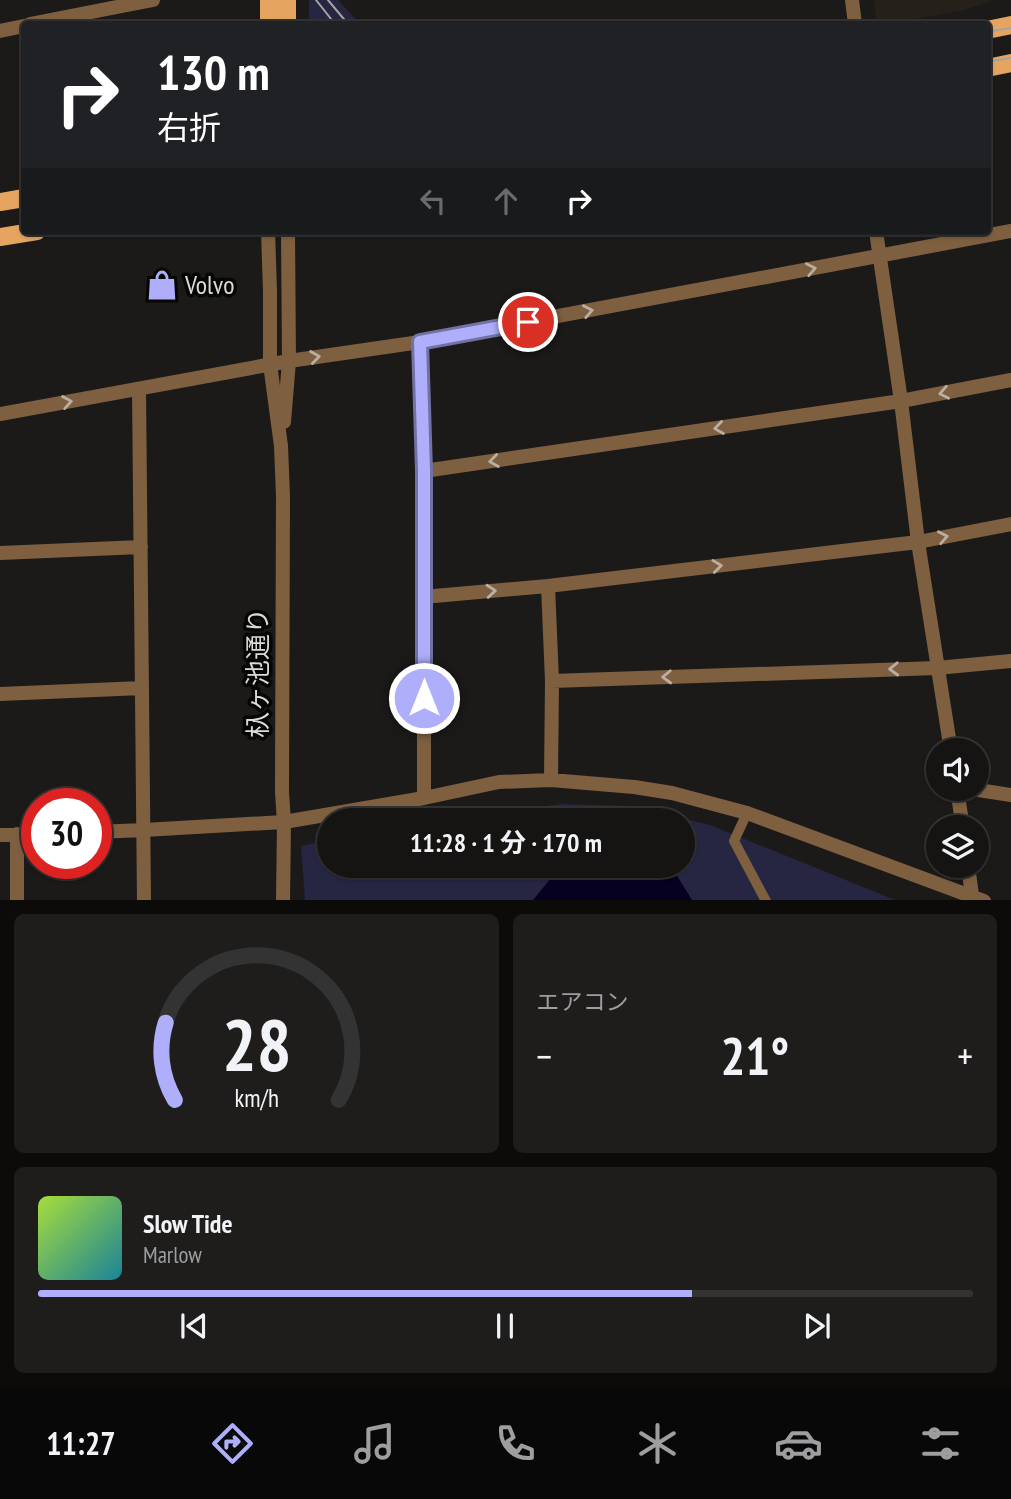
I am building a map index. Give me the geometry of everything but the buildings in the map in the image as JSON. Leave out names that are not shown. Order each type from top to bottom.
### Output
[{"type":"main road","points":[[269,0],[269,21]]},
{"type":"main road","points":[[287,0],[287,21]]},
{"type":"main road","points":[[991,29],[1011,25]]},
{"type":"main road","points":[[991,67],[1011,63]]},
{"type":"main road","points":[[0,202],[21,198]]},
{"type":"main road","points":[[0,237],[21,234]]},
{"type":"street","points":[[43,21],[124,2],[153,0]]},
{"type":"street","points":[[852,0],[855,21]]},
{"type":"street","points":[[0,31],[21,27]]},
{"type":"street","points":[[991,235],[1011,231]]},
{"type":"street","name":"杁ヶ池通り","points":[[268,235],[270,364],[281,446],[283,496],[283,900]]},
{"type":"street","name":"杁ヶ池通り","points":[[281,446],[289,361],[288,235]]},
{"type":"street","points":[[877,235],[918,542],[949,738]]},
{"type":"street","points":[[0,414],[270,364],[420,342],[990,235]]},
{"type":"street","points":[[420,342],[424,471],[424,798]]},
{"type":"street","points":[[424,471],[901,401],[1011,380]]},
{"type":"street","points":[[139,389],[144,900]]},
{"type":"street","points":[[423,597],[548,586],[918,542],[1011,524]]},
{"type":"street","points":[[0,552],[141,547]]},
{"type":"street","points":[[548,586],[552,681],[551,780]]},
{"type":"street","points":[[552,681],[937,668],[1011,661]]},
{"type":"street","points":[[0,694],[142,688]]},
{"type":"street","points":[[112,831],[284,822],[499,782],[551,780],[673,793],[747,813],[978,898]]},
{"type":"street","points":[[989,792],[1011,795]]},
{"type":"street","points":[[17,834],[17,900]]},
{"type":"street","points":[[0,835],[21,834]]},
{"type":"street","points":[[972,878],[978,898]]},
{"type":"lane","points":[[747,813],[734,841],[765,900]]},
{"type":"shaded area","points":[[309,0],[338,0],[357,21],[309,21]]},
{"type":"shaded area","points":[[874,0],[994,0],[965,10],[903,21],[878,21]]},
{"type":"shaded area","points":[[562,804],[640,808],[530,808]]},
{"type":"shaded area","points":[[695,821],[895,900],[305,900],[301,846],[317,843],[317,878],[695,878]]},
{"type":"shaded area","points":[[551,878],[678,878],[692,900],[533,900]]},
{"type":"tram line","points":[[316,0],[333,21]]},
{"type":"tram line","points":[[328,0],[346,21]]},
{"type":"tram line","points":[[991,31],[1011,28]]},
{"type":"tram line","points":[[991,61],[1011,58]]},
{"type":"place","name":"Volvo","points":[[162,285]]},
{"type":"route","points":[[424,698],[424,471],[420,342],[528,322]]}]
